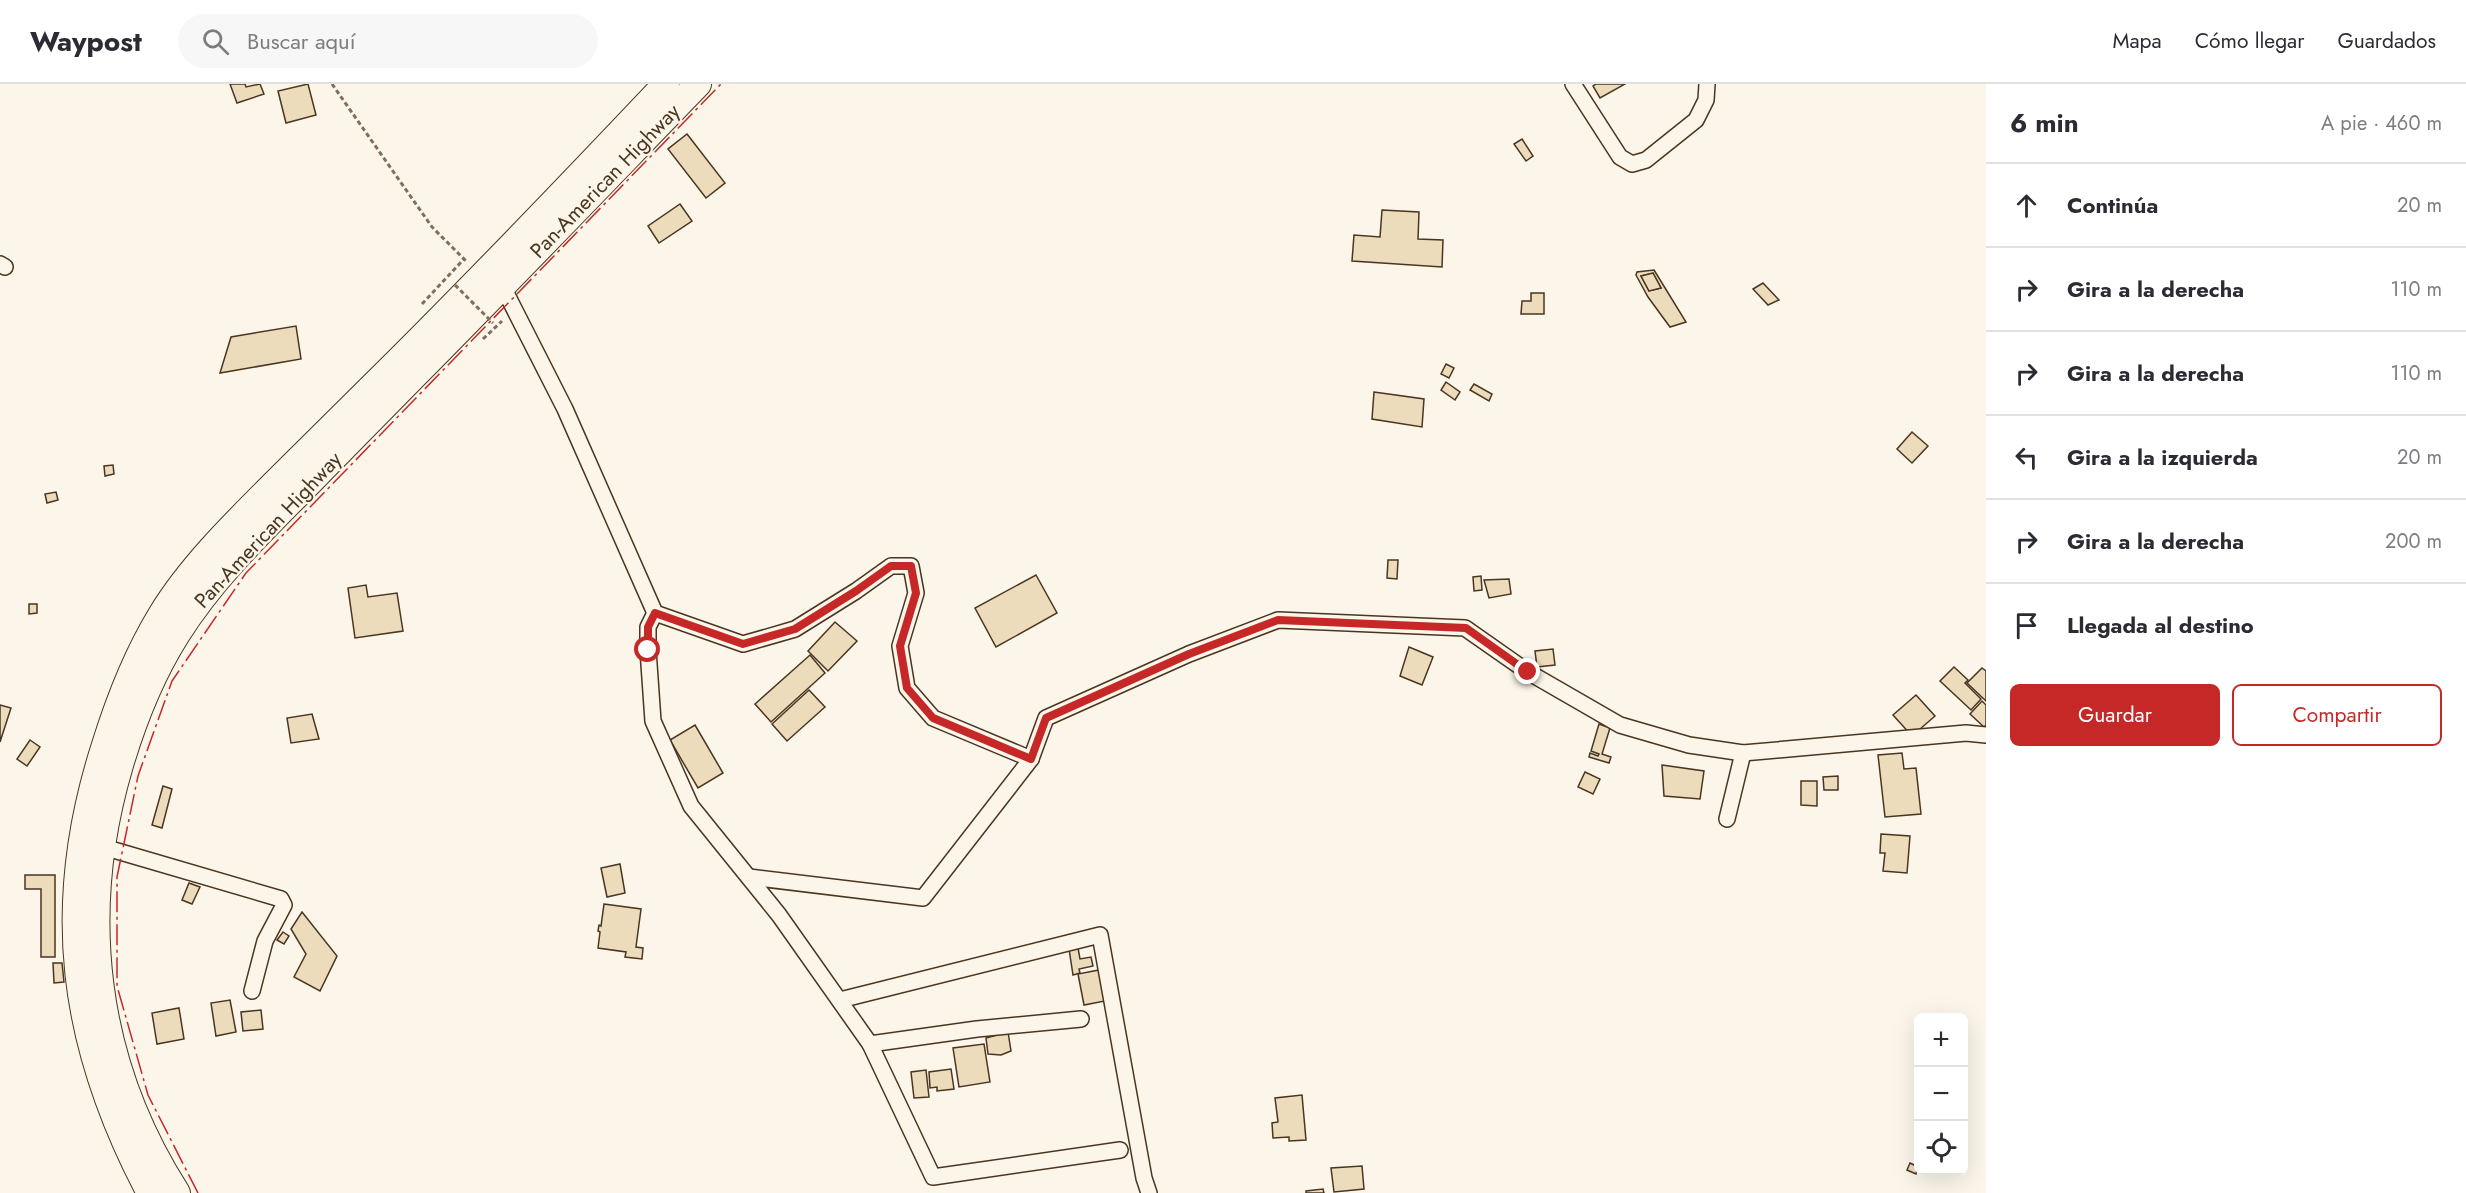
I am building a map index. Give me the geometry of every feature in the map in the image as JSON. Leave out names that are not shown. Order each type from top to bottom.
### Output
[{"type":"highway","name":"Pan-American Highway","points":[[177,1193],[157,1162],[126,1092],[105,1022],[95,912],[100,846],[114,786],[131,729],[149,682],[177,633],[208,590],[492,282],[666,84]]},
{"type":"highway","name":"Pan-American Highway","points":[[150,1193],[123,1139],[102,1083],[87,1029],[78,977],[76,880],[80,843],[99,763],[113,718],[132,670],[162,613],[218,541],[698,84]]},
{"type":"street","points":[[1574,84],[1620,157],[1632,164],[1646,160],[1696,120],[1706,100],[1707,84]]},
{"type":"street","points":[[492,282],[565,409],[655,613],[743,644],[795,629],[891,566],[911,566],[916,593],[900,646],[907,688],[933,718],[1031,759]]},
{"type":"street","points":[[655,613],[648,627],[654,722],[691,806],[779,915],[870,1044],[933,1177],[1120,1150]]},
{"type":"street","points":[[749,877],[923,898],[1031,759],[1046,718],[1189,654],[1278,620],[1466,628],[1528,672],[1620,724],[1689,745],[1743,753],[1966,733],[1986,735]]},
{"type":"street","points":[[1727,819],[1743,753]]},
{"type":"street","points":[[100,846],[281,899],[284,905],[265,941],[252,991]]},
{"type":"street","points":[[840,1000],[1100,935],[1144,1178],[1149,1193]]},
{"type":"street","points":[[870,1044],[977,1029],[1081,1019]]},
{"type":"path","points":[[332,84],[432,227],[464,259],[492,282]]},
{"type":"path","points":[[447,278],[464,259]]},
{"type":"path","points":[[455,285],[493,323]]},
{"type":"building","points":[[230,84],[245,84],[246,87],[260,84],[264,94],[237,103]]},
{"type":"building","points":[[308,84],[316,115],[286,123],[278,91]]},
{"type":"building","points":[[1596,84],[1625,84],[1600,98],[1593,86]]},
{"type":"building","points":[[687,134],[725,183],[706,198],[668,149]]},
{"type":"building","points":[[1522,139],[1533,156],[1526,161],[1514,144]]},
{"type":"building","points":[[680,204],[692,221],[659,243],[648,226]]},
{"type":"building","points":[[1382,210],[1419,212],[1418,239],[1443,240],[1442,267],[1352,261],[1354,235],[1380,237]]},
{"type":"building","points":[[1654,270],[1686,322],[1670,327],[1648,297],[1636,275],[1637,272]],"holes":[[[1653,273],[1661,288],[1649,291],[1641,276]]]},
{"type":"building","points":[[1653,273],[1661,288],[1649,291],[1641,276]]},
{"type":"building","points":[[1763,283],[1779,300],[1768,305],[1753,289]]},
{"type":"building","points":[[1531,293],[1544,293],[1544,314],[1521,314],[1522,301],[1531,301]]},
{"type":"building","points":[[296,326],[301,359],[220,373],[231,337]]},
{"type":"building","points":[[1446,364],[1454,368],[1449,378],[1441,374]]},
{"type":"building","points":[[1446,382],[1460,392],[1455,400],[1441,390]]},
{"type":"building","points":[[1474,384],[1492,394],[1489,401],[1470,390]]},
{"type":"building","points":[[1374,392],[1424,399],[1422,427],[1372,419]]},
{"type":"building","points":[[1912,432],[1928,446],[1912,463],[1897,449]]},
{"type":"building","points":[[113,465],[114,474],[105,476],[104,466]]},
{"type":"building","points":[[56,492],[58,500],[47,503],[45,494]]},
{"type":"building","points":[[1388,560],[1398,560],[1397,579],[1387,578]]},
{"type":"building","points":[[1036,575],[1057,613],[996,647],[975,608]]},
{"type":"building","points":[[1481,576],[1482,590],[1474,591],[1473,577]]},
{"type":"building","points":[[1509,579],[1511,594],[1489,598],[1484,580]]},
{"type":"building","points":[[366,585],[368,597],[397,593],[403,631],[355,638],[348,588]]},
{"type":"building","points":[[29,604],[37,604],[37,613],[29,614]]},
{"type":"building","points":[[835,622],[857,641],[828,671],[808,651]]},
{"type":"building","points":[[1409,647],[1433,657],[1422,685],[1400,676]]},
{"type":"building","points":[[1553,649],[1555,665],[1537,667],[1535,651]]},
{"type":"building","points":[[810,655],[825,673],[771,722],[755,704]]},
{"type":"building","points":[[1954,667],[1968,680],[1965,683],[1981,699],[1971,710],[1940,681]]},
{"type":"building","points":[[1982,668],[1986,671],[1986,701],[1967,683]]},
{"type":"building","points":[[809,690],[825,707],[787,741],[772,724]]},
{"type":"building","points":[[1916,695],[1935,716],[1912,736],[1893,715]]},
{"type":"building","points":[[1982,701],[1986,705],[1986,725],[1984,727],[1970,714]]},
{"type":"building","points":[[0,705],[11,708],[0,742]]},
{"type":"building","points":[[312,714],[319,739],[291,743],[287,718]]},
{"type":"building","points":[[1599,724],[1610,728],[1602,754],[1611,757],[1609,763],[1589,757],[1590,753],[1598,756],[1599,754],[1591,751]]},
{"type":"building","points":[[695,725],[723,773],[698,788],[670,740]]},
{"type":"building","points":[[30,740],[40,747],[27,766],[17,759]]},
{"type":"building","points":[[1902,753],[1904,769],[1916,768],[1921,814],[1885,817],[1878,755]]},
{"type":"building","points":[[1662,765],[1704,771],[1700,799],[1664,796]]},
{"type":"building","points":[[1585,772],[1600,779],[1593,794],[1578,787]]},
{"type":"building","points":[[1838,776],[1838,790],[1824,790],[1823,777]]},
{"type":"building","points":[[1801,781],[1817,781],[1817,806],[1801,805]]},
{"type":"building","points":[[163,786],[172,789],[162,828],[152,825]]},
{"type":"building","points":[[1881,834],[1910,836],[1907,873],[1883,871],[1885,853],[1880,853]]},
{"type":"building","points":[[620,864],[625,893],[607,897],[601,868]]},
{"type":"building","points":[[25,875],[55,875],[55,957],[41,957],[41,889],[25,889]]},
{"type":"building","points":[[189,883],[200,887],[192,904],[182,900]]},
{"type":"building","points":[[604,904],[641,909],[636,947],[643,948],[642,959],[625,957],[626,952],[598,948],[600,932],[598,931],[599,925],[601,926]]},
{"type":"building","points":[[302,912],[337,956],[320,991],[294,977],[306,954],[291,929]]},
{"type":"building","points":[[283,932],[289,936],[284,944],[277,940]]},
{"type":"building","points":[[1078,948],[1080,959],[1091,957],[1093,966],[1079,969],[1080,973],[1073,975],[1069,949]]},
{"type":"building","points":[[53,963],[62,963],[64,982],[54,983]]},
{"type":"building","points":[[1099,970],[1105,1001],[1084,1005],[1078,974]]},
{"type":"building","points":[[230,1000],[236,1032],[216,1036],[211,1003]]},
{"type":"building","points":[[179,1008],[184,1039],[157,1044],[152,1013]]},
{"type":"building","points":[[261,1010],[263,1029],[243,1031],[241,1012]]},
{"type":"building","points":[[1008,1032],[1011,1051],[1001,1055],[988,1054],[986,1038]]},
{"type":"building","points":[[984,1044],[990,1082],[959,1087],[953,1048]]},
{"type":"building","points":[[951,1069],[954,1089],[937,1091],[937,1087],[930,1088],[929,1072]]},
{"type":"building","points":[[926,1070],[929,1097],[914,1098],[911,1072]]},
{"type":"building","points":[[1302,1095],[1306,1140],[1289,1141],[1289,1137],[1273,1138],[1272,1123],[1278,1122],[1275,1098]]},
{"type":"building","points":[[1910,1163],[1914,1165],[1914,1173],[1907,1170]]},
{"type":"building","points":[[1362,1166],[1364,1189],[1334,1192],[1331,1168]]},
{"type":"building","points":[[1323,1189],[1324,1193],[1306,1193],[1306,1191]]},
{"type":"power","points":[[198,1193],[148,1095],[117,986],[117,877],[138,776],[172,681],[246,573],[721,84]]},
{"type":"route","points":[[648,650],[648,627],[655,613],[743,644],[795,629],[891,566],[911,566],[916,593],[900,646],[907,688],[933,718],[1031,759],[1046,718],[1084,699],[1189,654],[1278,620],[1466,628],[1528,672]]}]
